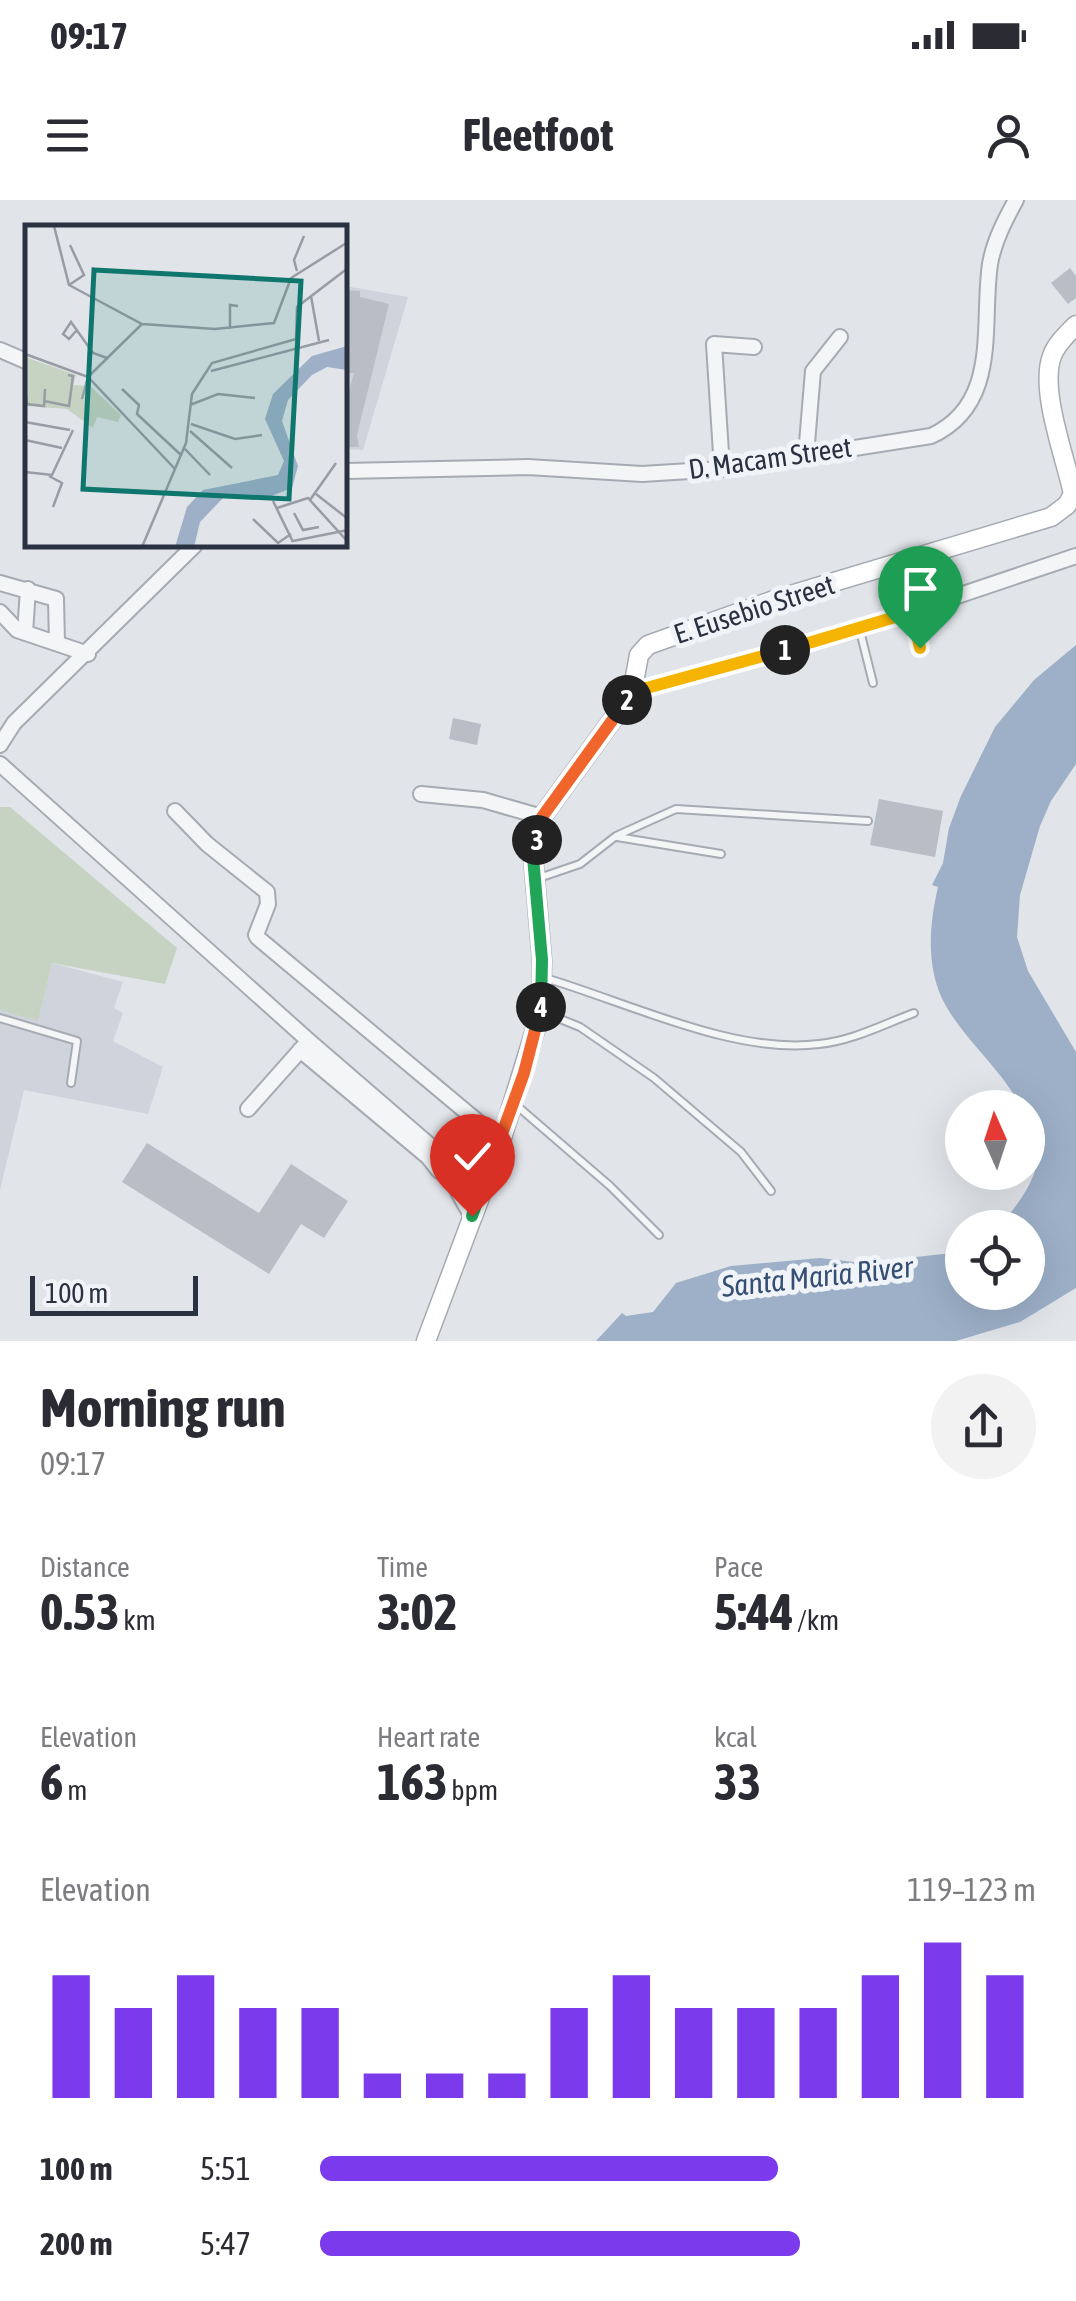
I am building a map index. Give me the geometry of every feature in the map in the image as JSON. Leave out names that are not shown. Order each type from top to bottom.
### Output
[{"type":"main road","name":"E. Eusebio Street","points":[[632,692],[639,654],[648,645],[777,599],[1051,517],[1066,506],[1075,498],[1052,406],[1051,356],[1076,325]]},
{"type":"main road","points":[[426,1341],[514,1104],[541,1012],[543,978],[533,857],[542,817],[632,692]]},
{"type":"street","name":"D. Macam Street","points":[[348,470],[528,467],[642,474],[722,469],[932,436],[961,416],[981,378],[987,346],[990,262],[1015,201]]},
{"type":"street","points":[[806,455],[813,371],[840,337]]},
{"type":"street","points":[[722,469],[714,344],[754,347]]},
{"type":"street","points":[[0,350],[25,361]]},
{"type":"street","points":[[0,746],[14,724],[192,548]]},
{"type":"street","points":[[632,692],[859,630],[1076,556]]},
{"type":"street","points":[[0,583],[56,599],[56,644]]},
{"type":"street","points":[[26,633],[28,589]]},
{"type":"street","points":[[0,612],[17,630],[88,654]]},
{"type":"street","points":[[0,764],[304,1046],[434,1148],[472,1216]]},
{"type":"street","points":[[421,794],[483,800],[542,817]]},
{"type":"street","points":[[175,811],[207,844],[267,892],[268,904],[258,938],[501,1140]]},
{"type":"street","points":[[248,1109],[304,1046]]},
{"type":"lane","points":[[903,563],[920,648]]},
{"type":"lane","points":[[859,630],[873,683]]},
{"type":"lane","points":[[535,879],[580,864],[616,836],[676,809],[868,821]]},
{"type":"lane","points":[[616,836],[720,854]]},
{"type":"lane","points":[[543,978],[723,1037],[776,1043],[818,1045],[914,1013]]},
{"type":"lane","points":[[541,1012],[580,1027],[654,1078],[741,1152],[771,1192]]},
{"type":"lane","points":[[0,1018],[77,1041],[72,1083]]},
{"type":"lane","points":[[514,1104],[610,1186],[658,1235]]},
{"type":"shaded area","points":[[348,287],[408,297],[363,450],[348,449]]},
{"type":"shaded area","points":[[52,963],[123,982],[114,1008],[123,1013],[113,1041],[163,1067],[148,1114],[24,1090],[0,1190],[0,1010],[38,1020]]},
{"type":"green space","points":[[0,807],[10,807],[177,948],[165,984],[52,963],[38,1021],[0,1010]]},
{"type":"water","points":[[1076,645],[1076,764],[1051,801],[1040,826],[1020,895],[1017,937],[1028,971],[1076,1052],[1076,1288],[1045,1307],[1045,1210],[1012,1210],[1026,1190],[1045,1190],[1045,1090],[1010,1090],[947,1008],[935,979],[931,948],[938,887],[932,885],[943,863],[949,828],[961,796],[995,727],[1034,680]]},
{"type":"water","name":"Santa Maria River","points":[[945,1254],[945,1310],[1040,1310],[1020,1322],[956,1341],[596,1341],[622,1313],[626,1316],[653,1312],[676,1283],[731,1266],[820,1258],[862,1263]]},
{"type":"building","points":[[1070,268],[1076,276],[1076,298],[1068,304],[1051,283]]},
{"type":"building","points":[[348,290],[360,291],[360,297],[389,304],[357,435],[359,447],[348,447],[348,396],[354,373],[348,373]]},
{"type":"building","points":[[453,718],[481,724],[477,745],[449,739]]},
{"type":"building","points":[[879,799],[943,811],[935,857],[870,845]]},
{"type":"building","points":[[147,1143],[259,1213],[291,1164],[348,1201],[324,1238],[301,1224],[269,1274],[122,1182]]},
{"type":"route","points":[[472,1216],[524,1073],[541,1012],[543,978],[533,857],[542,817],[632,692],[912,612],[920,648]]}]
